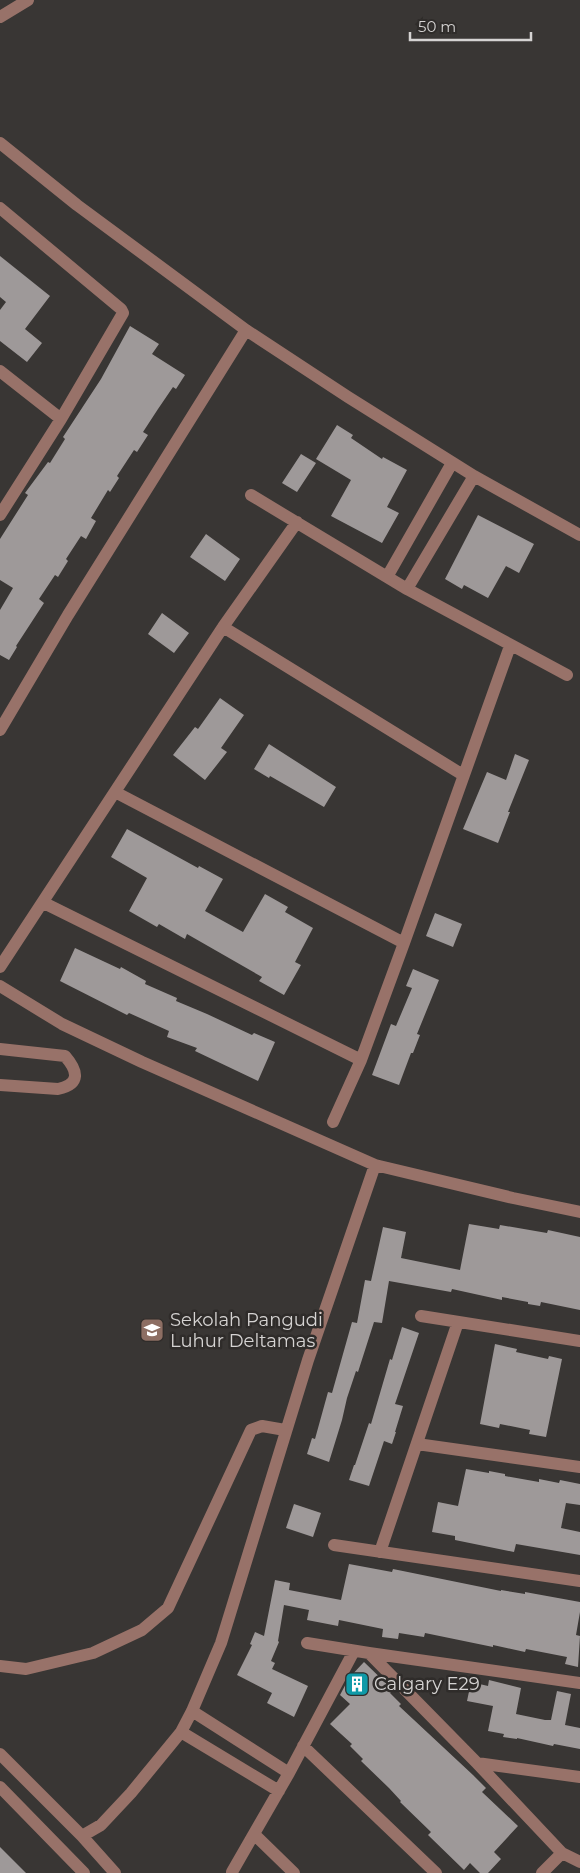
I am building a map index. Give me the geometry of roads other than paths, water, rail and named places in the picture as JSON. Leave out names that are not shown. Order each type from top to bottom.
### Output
[{"type":"street","points":[[0,17],[28,0]]},
{"type":"street","points":[[0,143],[76,205],[246,330],[452,463],[580,535]]},
{"type":"street","points":[[0,208],[123,311],[61,419],[4,500],[0,515]]},
{"type":"street","points":[[0,730],[68,615],[246,330]]},
{"type":"street","points":[[0,370],[61,419]]},
{"type":"street","points":[[387,577],[452,463]]},
{"type":"street","points":[[407,589],[474,476]]},
{"type":"street","points":[[251,495],[407,589],[566,675]]},
{"type":"street","points":[[0,967],[44,903],[223,627],[297,522]]},
{"type":"street","points":[[223,627],[464,775]]},
{"type":"street","points":[[333,1122],[360,1060],[404,943],[510,646]]},
{"type":"street","points":[[115,792],[404,943]]},
{"type":"street","points":[[44,903],[360,1060]]},
{"type":"street","points":[[0,986],[62,1024],[142,1062],[375,1165],[580,1212]]},
{"type":"street","points":[[0,1049],[65,1056],[74,1066],[75,1075],[72,1083],[67,1087],[58,1089],[0,1085]]},
{"type":"street","points":[[82,1836],[101,1825],[131,1793],[181,1732],[192,1711],[221,1643],[285,1430],[375,1165]]},
{"type":"street","points":[[421,1316],[580,1341]]},
{"type":"street","points":[[380,1552],[458,1322]]},
{"type":"street","points":[[0,1666],[26,1669],[93,1653],[142,1630],[168,1608],[251,1430],[262,1426],[285,1430]]},
{"type":"street","points":[[417,1444],[580,1467]]},
{"type":"street","points":[[334,1545],[580,1581]]},
{"type":"street","points":[[307,1643],[580,1683]]},
{"type":"street","points":[[232,1872],[289,1773],[354,1651]]},
{"type":"street","points":[[369,1653],[562,1853],[580,1862]]},
{"type":"street","points":[[192,1711],[289,1773]]},
{"type":"street","points":[[181,1732],[279,1791]]},
{"type":"street","points":[[303,1746],[436,1873]]},
{"type":"street","points":[[0,1754],[116,1873]]},
{"type":"street","points":[[477,1763],[580,1777]]},
{"type":"street","points":[[0,1782],[14,1768]]},
{"type":"street","points":[[0,1786],[84,1873]]},
{"type":"street","points":[[254,1834],[294,1873]]},
{"type":"street","points":[[542,1873],[562,1853]]},
{"type":"place","name":"Sekolah Pangudi Luhur Deltamas","points":[[152,1330]]},
{"type":"place","name":"Calgary E29","points":[[357,1684]]}]
